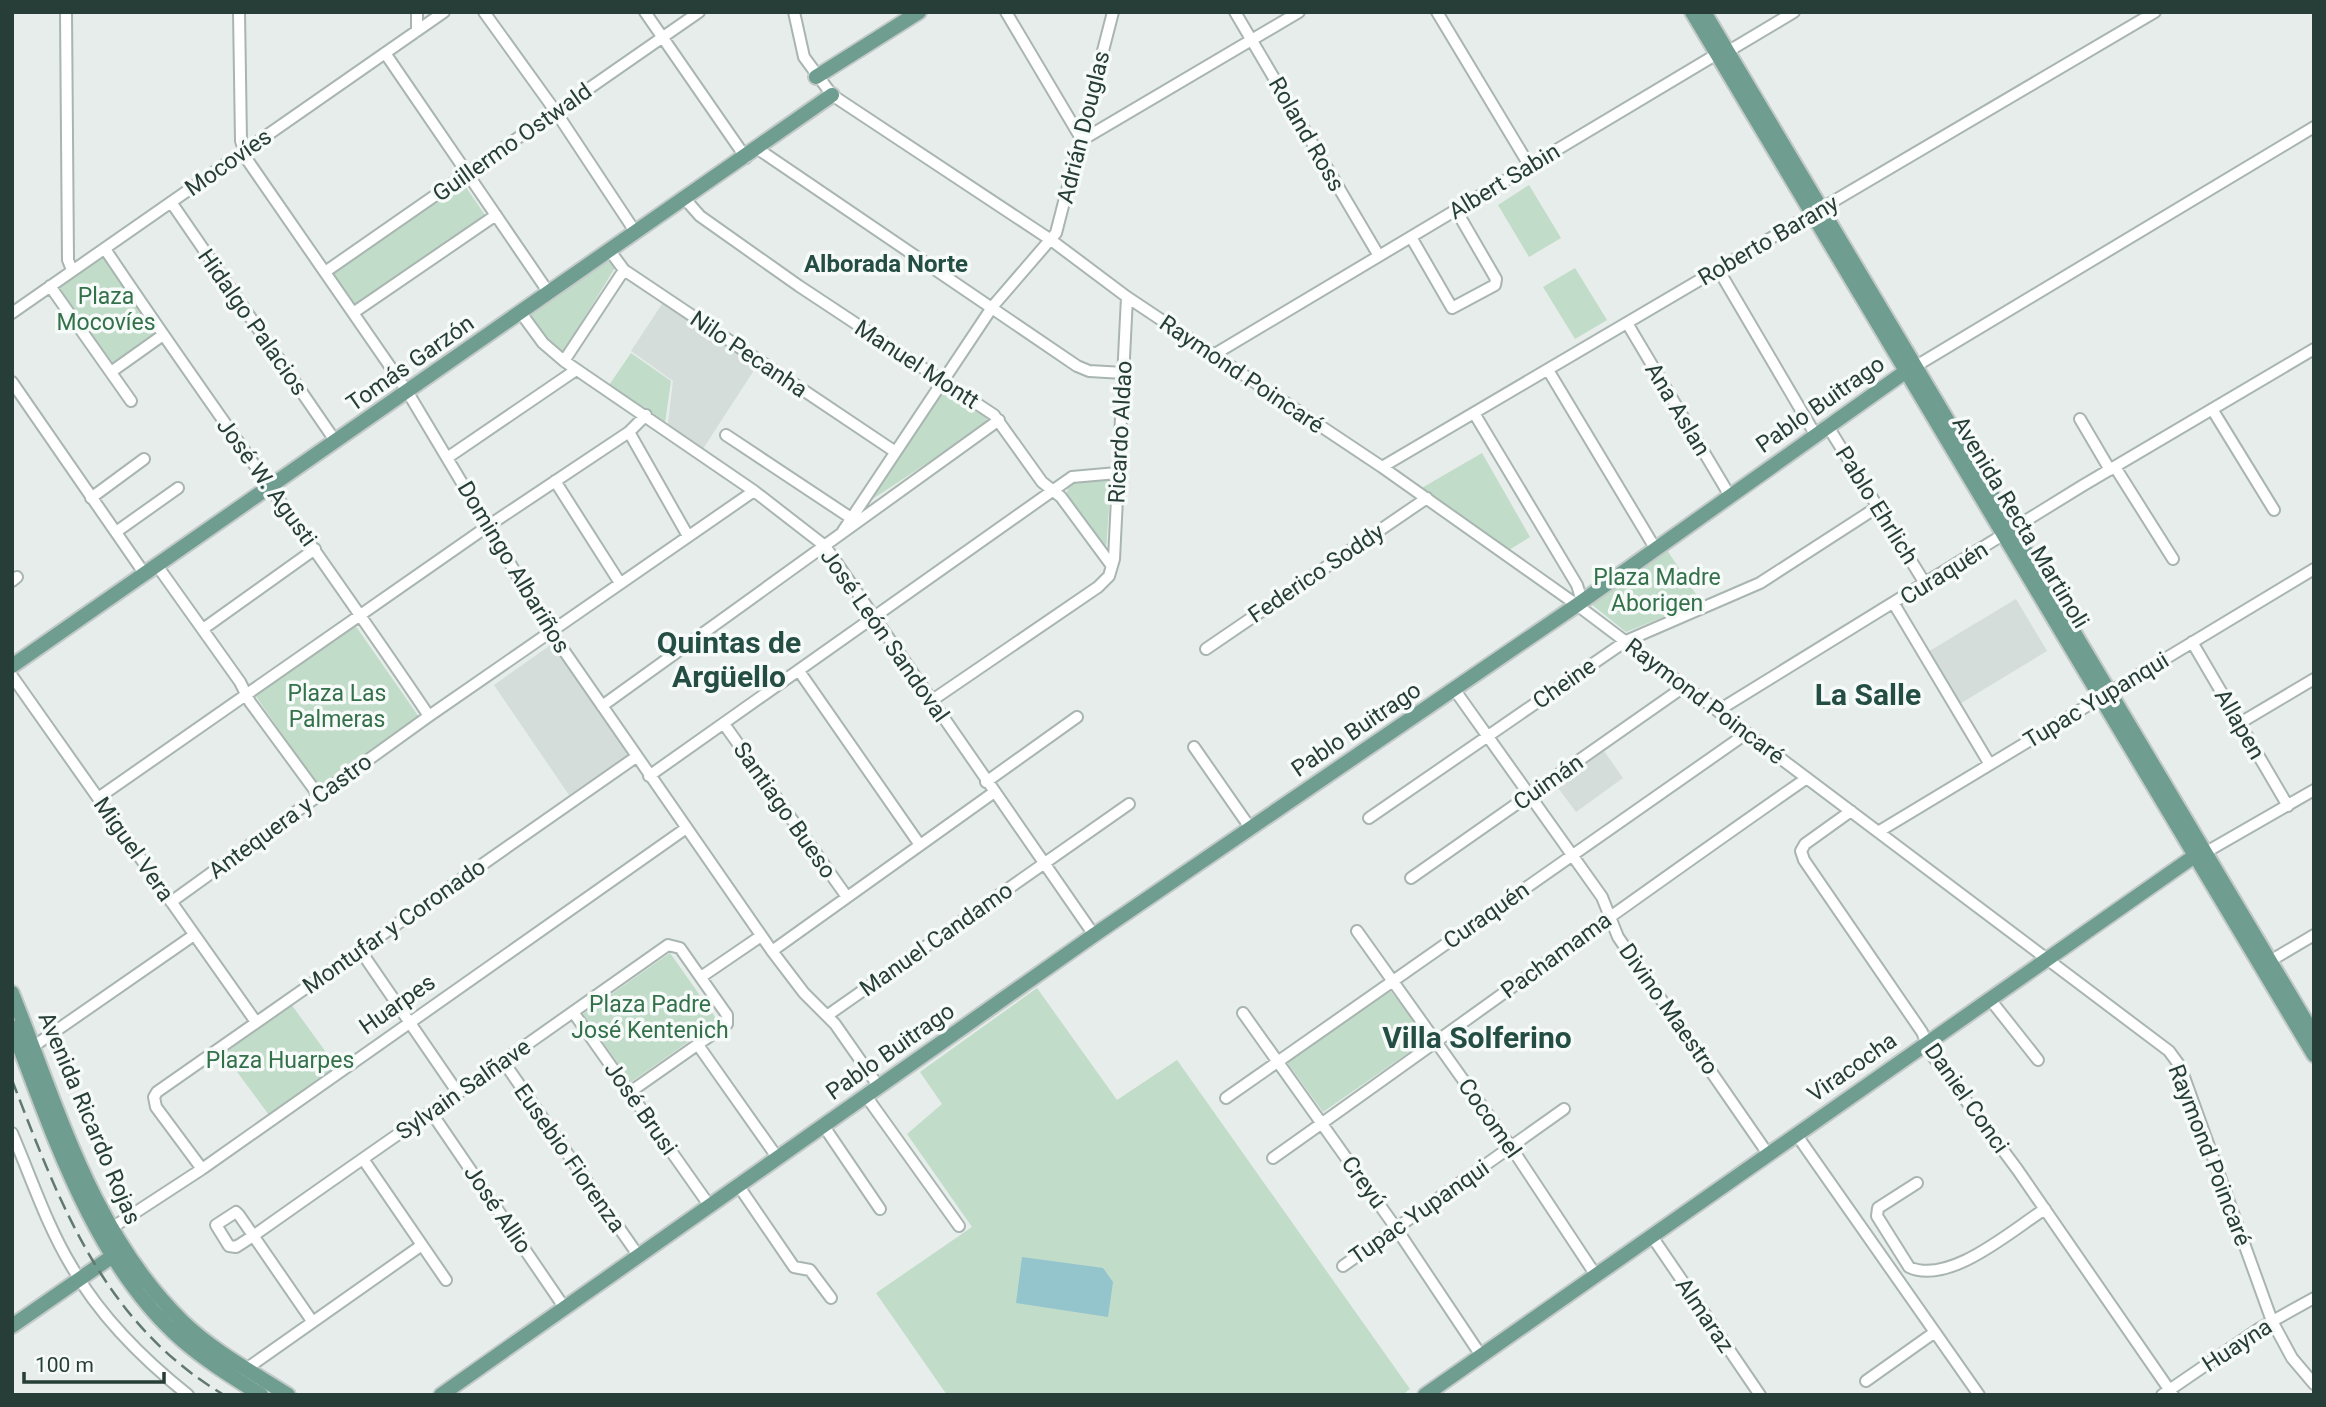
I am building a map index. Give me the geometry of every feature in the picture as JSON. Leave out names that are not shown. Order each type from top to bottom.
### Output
[{"type":"main road","points":[[816,77],[919,12]]},
{"type":"main road","name":"Avenida Recta Martinoli","points":[[1692,12],[1722,53],[2201,855],[2314,1055]]},
{"type":"main road","name":"Avenida Recta Martinoli","points":[[1704,12],[1722,53]]},
{"type":"main road","name":"Tomás Garzón","points":[[12,666],[746,158],[832,95]]},
{"type":"main road","name":"Pablo Buitrago","points":[[441,1395],[1094,935],[1580,603],[1821,430],[1910,370]]},
{"type":"main road","name":"Avenida Recta Martinoli","points":[[2201,855],[2314,1035]]},
{"type":"main road","name":"Viracocha","points":[[1425,1395],[1989,998],[2201,855]]},
{"type":"main road","name":"Avenida Ricardo Rojas","points":[[12,993],[104,1232]]},
{"type":"main road","name":"Avenida Ricardo Rojas","points":[[13,1031],[104,1232],[160,1318],[190,1347],[261,1395]]},
{"type":"main road","points":[[12,1326],[118,1254]]},
{"type":"main road","name":"Avenida Ricardo Rojas","points":[[118,1254],[183,1322],[288,1395]]},
{"type":"main road","points":[[190,1347],[202,1349],[235,1371],[246,1368]]},
{"type":"street","points":[[66,12],[68,260],[72,270]]},
{"type":"street","points":[[239,12],[243,151]]},
{"type":"street","points":[[417,12],[417,31]]},
{"type":"street","name":"Mocovíes","points":[[12,313],[444,12]]},
{"type":"street","points":[[484,12],[556,112],[636,233]]},
{"type":"street","points":[[645,12],[746,158]]},
{"type":"street","name":"Guillermo Ostwald","points":[[325,272],[699,12]]},
{"type":"street","name":"Raymond Poincaré","points":[[794,12],[804,57],[816,77],[832,95],[1051,240],[1127,297],[1580,603],[1746,733],[2176,1058],[2272,1321],[2292,1358],[2314,1384]]},
{"type":"street","points":[[1006,12],[1082,140],[1299,12]]},
{"type":"street","name":"Adrián Douglas","points":[[1051,240],[1082,140],[1113,12]]},
{"type":"street","name":"Roland Ross","points":[[1235,12],[1379,256]]},
{"type":"street","points":[[1437,12],[1529,165]]},
{"type":"street","name":"Albert Sabin","points":[[1215,354],[1529,165],[1794,12]]},
{"type":"street","name":"Roberto Barany","points":[[1382,467],[2155,12]]},
{"type":"street","points":[[384,53],[549,293]]},
{"type":"street","name":"Pablo Buitrago","points":[[1910,370],[2314,127]]},
{"type":"street","points":[[758,149],[1083,369],[1125,373]]},
{"type":"street","name":"Domingo Albariños","points":[[243,151],[407,391],[551,632],[761,936],[804,993],[828,1015],[879,1087]]},
{"type":"street","name":"Manuel Montt","points":[[685,199],[700,216],[799,286],[999,420],[1042,482],[1053,491],[1112,566]]},
{"type":"street","name":"Hidalgo Palacios","points":[[171,202],[336,442]]},
{"type":"street","points":[[1411,237],[1452,308],[1495,285],[1496,279],[1457,210]]},
{"type":"street","points":[[353,313],[496,215]]},
{"type":"street","points":[[843,531],[993,306],[1051,240]]},
{"type":"street","name":"José W. Agusti","points":[[105,249],[429,716]]},
{"type":"street","name":"Nilo Pecanha","points":[[610,251],[624,270],[894,451]]},
{"type":"street","name":"Pablo Ehrlich","points":[[1718,269],[1821,430],[1880,506],[1926,585]]},
{"type":"street","points":[[564,361],[624,270]]},
{"type":"street","points":[[50,286],[131,401]]},
{"type":"street","name":"Ricardo Aldao","points":[[1112,566],[1125,373],[1127,297]]},
{"type":"street","name":"José León Sandoval","points":[[521,313],[544,343],[564,361],[754,491],[825,547],[1094,935]]},
{"type":"street","name":"Ana Aslan","points":[[1627,323],[1730,496]]},
{"type":"street","points":[[111,372],[163,335]]},
{"type":"street","points":[[2310,351],[2314,364]]},
{"type":"street","name":"Curaquén","points":[[1718,710],[1926,585],[2112,468],[2310,351]]},
{"type":"street","points":[[447,458],[576,370]]},
{"type":"street","points":[[1548,370],[1655,548]]},
{"type":"street","points":[[12,382],[116,532],[203,629],[319,796]]},
{"type":"street","points":[[2212,409],[2274,509]]},
{"type":"street","points":[[1474,413],[1577,585],[1580,603]]},
{"type":"street","points":[[98,798],[488,526],[629,432],[646,415]]},
{"type":"street","points":[[2080,419],[2173,559]]},
{"type":"street","points":[[603,706],[999,420]]},
{"type":"street","points":[[629,432],[688,536]]},
{"type":"street","points":[[726,435],[851,518]]},
{"type":"street","points":[[91,498],[144,459]]},
{"type":"street","points":[[649,776],[1053,491],[1081,474],[1117,473]]},
{"type":"street","points":[[555,481],[620,583]]},
{"type":"street","points":[[116,532],[178,488]]},
{"type":"street","name":"Antequera y Castro","points":[[172,902],[429,716],[754,491]]},
{"type":"street","name":"Federico Soddy","points":[[1206,649],[1427,498]]},
{"type":"street","name":"Cheine","points":[[1369,818],[1626,641],[1760,583],[1880,506]]},
{"type":"street","points":[[203,629],[315,549]]},
{"type":"street","points":[[931,701],[1098,587],[1109,576],[1112,566]]},
{"type":"street","name":"Tupac Yupanqui","points":[[1878,832],[2314,569]]},
{"type":"street","points":[[1894,604],[1989,763]]},
{"type":"street","name":"Allapen","points":[[2192,642],[2288,806]]},
{"type":"street","points":[[799,671],[920,845]]},
{"type":"street","name":"Miguel Vera","points":[[12,676],[256,1022]]},
{"type":"street","points":[[2240,723],[2314,679]]},
{"type":"street","name":"Cuimán","points":[[1411,878],[1685,686]]},
{"type":"street","name":"Divino Maestro","points":[[1454,689],[1573,853],[1602,897],[1618,937],[1768,1154]]},
{"type":"street","points":[[986,782],[1077,718]]},
{"type":"street","name":"Santiago Bueso","points":[[724,724],[846,897]]},
{"type":"street","name":"Curaquén","points":[[1226,1098],[1746,733]]},
{"type":"street","points":[[1194,747],[1251,829]]},
{"type":"street","name":"Montufar y Coronado","points":[[202,1170],[156,1107],[154,1097],[256,1022],[636,757]]},
{"type":"street","name":"Pachamama","points":[[1273,1158],[1437,1043],[1610,915],[1807,778]]},
{"type":"street","name":"Viracocha","points":[[2201,855],[2314,790]]},
{"type":"street","points":[[772,951],[993,793]]},
{"type":"street","name":"Manuel Candamo","points":[[828,1015],[1129,804]]},
{"type":"street","name":"Daniel Conci","points":[[1851,811],[1805,844],[1802,854],[1927,1042],[1932,1055],[2045,1209],[2168,1393]]},
{"type":"street","name":"Huarpes","points":[[104,1232],[202,1170],[685,829]]},
{"type":"street","name":"Cocomel","points":[[1357,931],[1511,1147],[1595,1274]]},
{"type":"street","points":[[13,1031],[34,1046],[194,935]]},
{"type":"street","points":[[2270,961],[2314,935]]},
{"type":"street","points":[[630,1091],[727,1024],[727,1015],[701,977],[761,936]]},
{"type":"street","name":"Sylvain Salñave","points":[[253,1236],[668,945],[680,948],[701,977]]},
{"type":"street","points":[[360,950],[458,1093]]},
{"type":"street","points":[[1989,998],[2038,1060]]},
{"type":"street","name":"José Brusi","points":[[573,1012],[709,1205]]},
{"type":"street","name":"Creyú","points":[[1243,1013],[1396,1228],[1480,1354]]},
{"type":"street","points":[[698,1045],[777,1157]]},
{"type":"street","name":"Eusebio Fiorenza","points":[[503,1061],[638,1255]]},
{"type":"street","points":[[866,1096],[958,1226]]},
{"type":"street","name":"Tupac Yupanqui","points":[[1343,1266],[1564,1109]]},
{"type":"street","name":"José Allio","points":[[430,1112],[565,1307]]},
{"type":"street","points":[[823,1125],[880,1209]]},
{"type":"street","points":[[12,1133],[63,1250],[79,1280],[120,1333],[159,1372],[188,1395]]},
{"type":"street","points":[[1797,1133],[1979,1395]]},
{"type":"street","points":[[363,1159],[446,1280]]},
{"type":"street","points":[[1917,1183],[1878,1208],[1877,1216],[1909,1267],[1914,1270],[1945,1269],[1961,1264],[2045,1209]]},
{"type":"street","points":[[738,1185],[794,1267],[810,1270],[831,1298]]},
{"type":"street","points":[[253,1236],[236,1247],[229,1246],[216,1225],[236,1212],[253,1236],[312,1321]]},
{"type":"street","name":"Almaraz","points":[[1651,1236],[1759,1395]]},
{"type":"street","points":[[246,1368],[422,1245]]},
{"type":"street","name":"Huayna","points":[[2168,1393],[2272,1321],[2314,1298]]},
{"type":"street","points":[[1866,1381],[1935,1332]]},
{"type":"shaded area","points":[[664,301],[758,364],[699,455],[667,431],[673,381],[631,351]]},
{"type":"shaded area","points":[[2016,599],[2047,651],[1958,705],[1926,653]]},
{"type":"shaded area","points":[[552,644],[628,755],[569,795],[494,685]]},
{"type":"shaded area","points":[[1604,751],[1623,778],[1576,812],[1556,785]]},
{"type":"green space","points":[[463,183],[485,215],[350,308],[328,276]]},
{"type":"green space","points":[[1529,185],[1561,238],[1529,257],[1498,205]]},
{"type":"green space","name":"Plaza Mocovíes","points":[[102,254],[156,333],[111,364],[57,284]]},
{"type":"green space","points":[[608,256],[616,266],[563,353],[535,329],[526,315]]},
{"type":"green space","points":[[1575,268],[1607,320],[1575,339],[1543,287]]},
{"type":"green space","points":[[631,353],[671,381],[664,430],[607,388]]},
{"type":"green space","points":[[941,390],[986,417],[988,423],[868,502]]},
{"type":"green space","points":[[1482,453],[1530,537],[1509,550],[1420,489]]},
{"type":"green space","points":[[1079,480],[1111,481],[1106,550],[1066,495],[1069,486]]},
{"type":"green space","name":"Plaza Madre Aborigen","points":[[1667,550],[1701,602],[1626,632],[1590,603]]},
{"type":"green space","name":"Plaza Las Palmeras","points":[[355,625],[419,717],[319,787],[255,695]]},
{"type":"green space","name":"Plaza Padre José Kentenich","points":[[670,953],[718,1021],[631,1082],[583,1014]]},
{"type":"green space","points":[[1037,988],[1117,1100],[1177,1060],[1410,1389],[1402,1395],[947,1395],[876,1293],[972,1227],[907,1134],[942,1104],[920,1072]]},
{"type":"green space","points":[[1389,989],[1428,1039],[1323,1112],[1286,1061]]},
{"type":"green space","name":"Plaza Huarpes","points":[[291,1004],[336,1066],[269,1115],[224,1054]]},
{"type":"water","points":[[1022,1257],[1103,1268],[1113,1282],[1108,1317],[1016,1303]]},
{"type":"railway","points":[[12,1080],[68,1215],[116,1296],[147,1333],[182,1366],[224,1395]]},
{"type":"district","name":"Alborada Norte","points":[[886,264]]},
{"type":"district","name":"Quintas de Argüello","points":[[729,660]]},
{"type":"district","name":"La Salle","points":[[1868,695]]},
{"type":"district","name":"Villa Solferino","points":[[1477,1038]]}]
